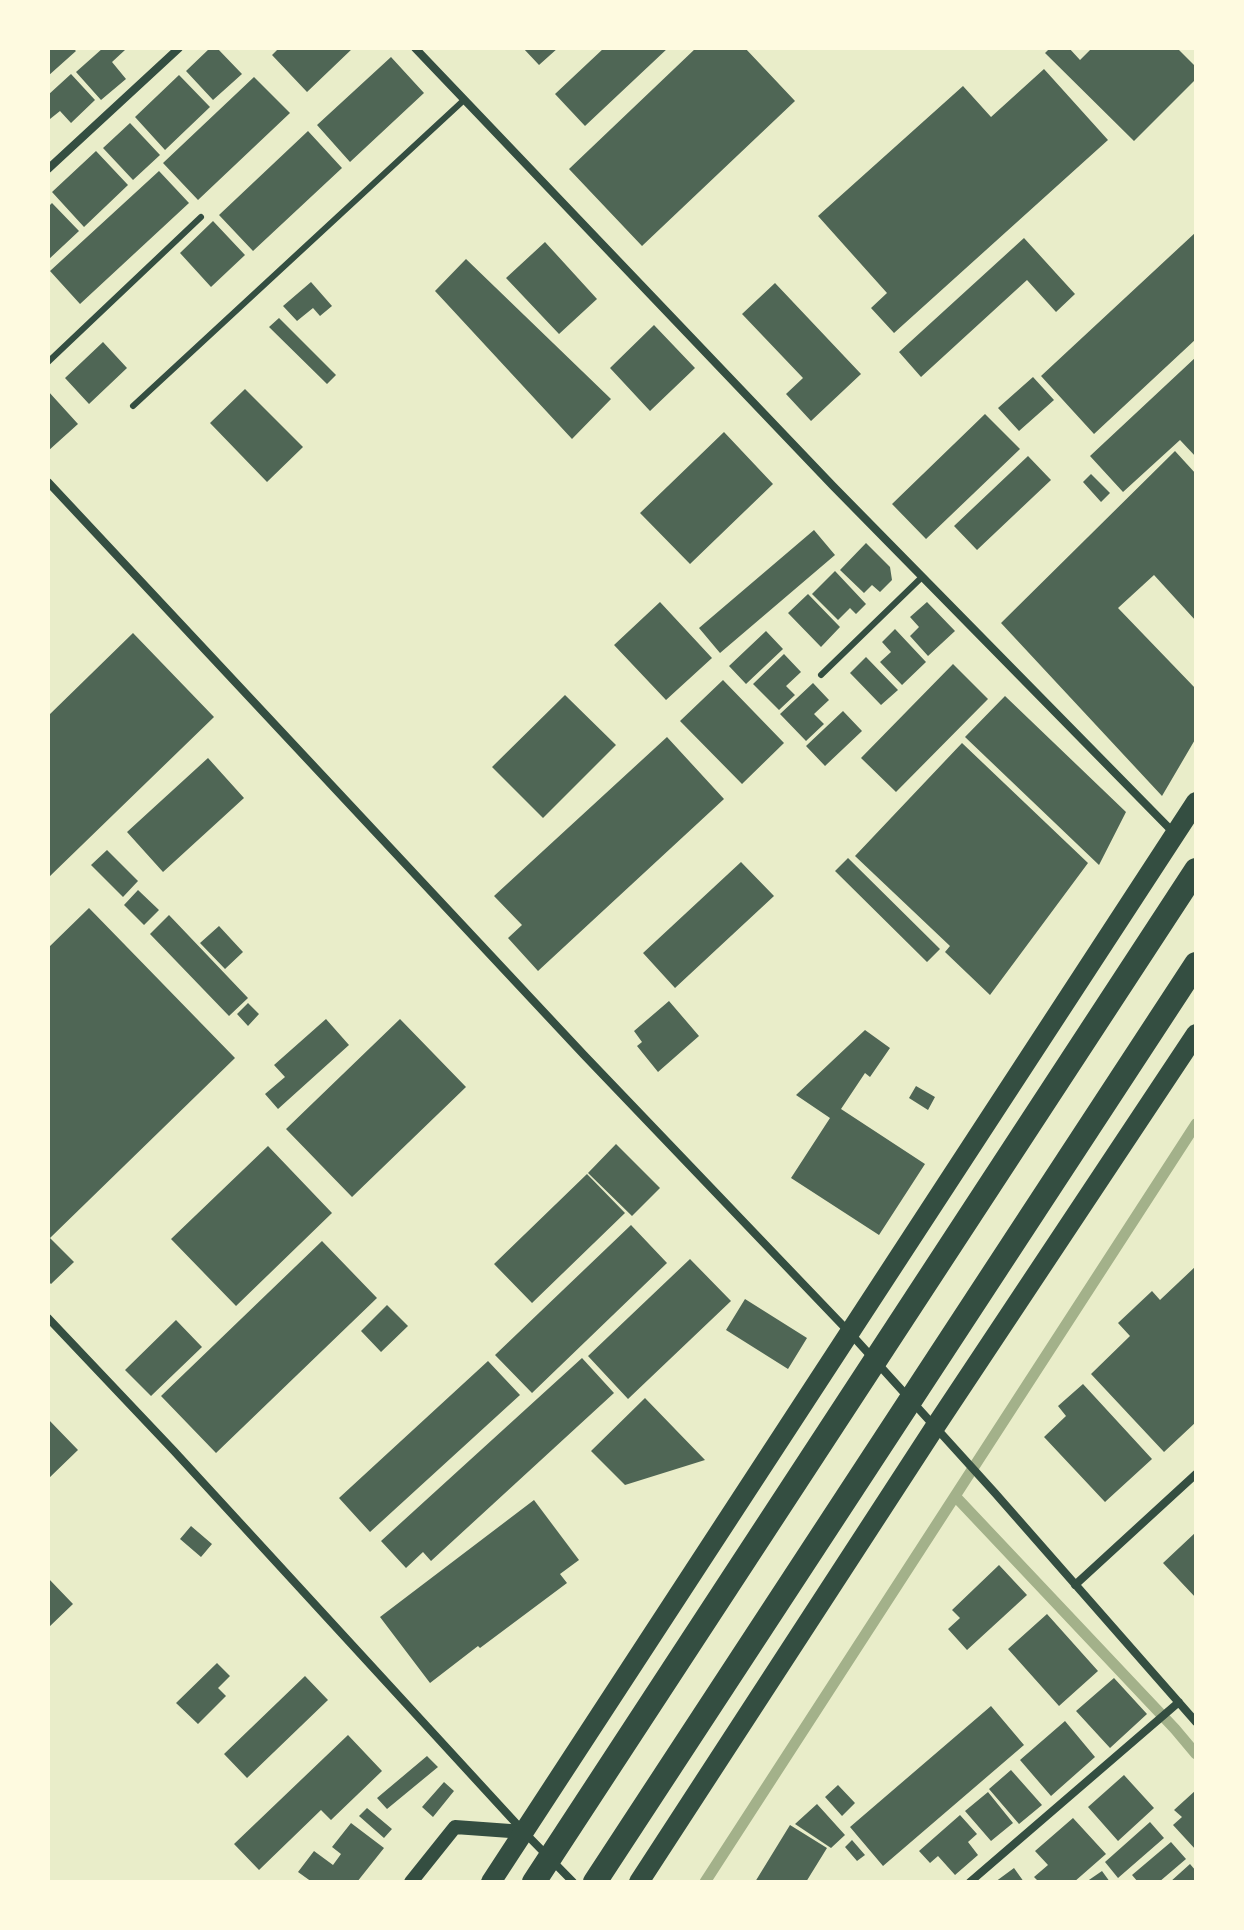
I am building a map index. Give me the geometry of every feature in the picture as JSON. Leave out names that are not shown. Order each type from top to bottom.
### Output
[{"type":"highway","points":[[534,1882],[1196,870]]},
{"type":"highway","points":[[595,1882],[1196,964]]},
{"type":"main road","points":[[491,1882],[1196,802]]},
{"type":"main road","points":[[639,1882],[1196,1034]]},
{"type":"street","points":[[48,169],[179,48]]},
{"type":"street","points":[[415,48],[811,464],[1175,834]]},
{"type":"street","points":[[48,482],[584,1055],[850,1333],[1196,1722]]},
{"type":"street","points":[[48,1318],[573,1882]]},
{"type":"street","points":[[1075,1585],[1196,1474]]},
{"type":"street","points":[[970,1882],[1179,1702]]},
{"type":"street","points":[[411,1882],[455,1827],[524,1832]]},
{"type":"lane","points":[[133,406],[464,100]]},
{"type":"lane","points":[[48,362],[201,217]]},
{"type":"lane","points":[[821,675],[922,577]]},
{"type":"building","points":[[48,48],[73,48],[76,51],[48,76]]},
{"type":"building","points":[[103,48],[125,50],[112,62],[126,79],[101,100],[76,72]]},
{"type":"building","points":[[210,48],[217,48],[242,74],[213,100],[186,71]]},
{"type":"building","points":[[279,48],[353,48],[307,92],[272,55]]},
{"type":"building","points":[[523,48],[558,48],[539,65]]},
{"type":"building","points":[[604,48],[668,48],[585,126],[555,94]]},
{"type":"building","points":[[696,48],[745,48],[795,101],[642,246],[569,169]]},
{"type":"building","points":[[1050,48],[1069,48],[1080,60],[1092,48],[1177,48],[1196,67],[1196,79],[1134,141],[1045,53]]},
{"type":"building","points":[[391,57],[424,93],[350,162],[317,125]]},
{"type":"building","points":[[1044,69],[1108,140],[894,333],[871,308],[887,293],[818,216],[963,86],[991,117]]},
{"type":"building","points":[[71,74],[95,100],[71,123],[60,111],[50,119],[48,95]]},
{"type":"building","points":[[179,75],[210,107],[165,150],[135,117]]},
{"type":"building","points":[[254,77],[290,113],[198,200],[163,163]]},
{"type":"building","points":[[130,123],[160,155],[133,180],[103,148]]},
{"type":"building","points":[[308,131],[342,168],[253,251],[219,215]]},
{"type":"building","points":[[96,151],[128,185],[84,227],[52,192]]},
{"type":"building","points":[[159,171],[189,203],[80,304],[50,271]]},
{"type":"building","points":[[52,203],[79,231],[48,260],[48,207]]},
{"type":"building","points":[[213,221],[245,255],[211,287],[180,253]]},
{"type":"building","points":[[1196,232],[1196,339],[1094,434],[1041,376]]},
{"type":"building","points":[[1024,238],[1075,294],[1056,312],[1027,280],[921,377],[899,352]]},
{"type":"building","points":[[545,242],[597,299],[559,334],[506,278]]},
{"type":"building","points":[[466,259],[611,399],[572,439],[435,291]]},
{"type":"building","points":[[311,282],[332,306],[320,316],[313,308],[297,321],[283,306]]},
{"type":"building","points":[[775,283],[861,374],[811,421],[786,394],[803,378],[742,314]]},
{"type":"building","points":[[279,318],[336,375],[327,384],[269,327]]},
{"type":"building","points":[[654,325],[695,368],[650,411],[610,368]]},
{"type":"building","points":[[103,342],[127,368],[89,404],[65,378]]},
{"type":"building","points":[[1196,357],[1196,457],[1180,440],[1123,492],[1090,456]]},
{"type":"building","points":[[1033,377],[1054,400],[1019,431],[998,408]]},
{"type":"building","points":[[245,389],[303,447],[267,482],[210,423]]},
{"type":"building","points":[[48,391],[78,424],[48,451]]},
{"type":"building","points":[[985,414],[1020,449],[926,539],[892,504]]},
{"type":"building","points":[[724,432],[773,484],[690,564],[640,513]]},
{"type":"building","points":[[1175,451],[1196,474],[1196,621],[1154,575],[1118,608],[1196,689],[1196,738],[1162,796],[1001,623]]},
{"type":"building","points":[[1028,456],[1051,480],[977,550],[954,526]]},
{"type":"building","points":[[1091,474],[1110,493],[1101,502],[1083,482]]},
{"type":"building","points":[[814,530],[835,555],[720,653],[699,628]]},
{"type":"building","points":[[866,543],[890,567],[892,580],[880,592],[872,585],[864,593],[840,570]]},
{"type":"building","points":[[835,571],[866,604],[856,614],[850,608],[838,620],[812,594]]},
{"type":"building","points":[[808,594],[840,627],[821,647],[788,613]]},
{"type":"building","points":[[660,602],[712,658],[666,700],[614,645]]},
{"type":"building","points":[[927,602],[955,631],[928,656],[910,636],[919,627],[910,617]]},
{"type":"building","points":[[895,629],[926,662],[902,685],[880,662],[891,652],[882,642]]},
{"type":"building","points":[[766,631],[783,649],[746,684],[729,666]]},
{"type":"building","points":[[133,633],[214,717],[48,878],[48,716]]},
{"type":"building","points":[[784,654],[801,672],[786,686],[795,695],[779,710],[753,684]]},
{"type":"building","points":[[866,657],[898,690],[881,705],[850,673]]},
{"type":"building","points":[[953,664],[988,699],[896,792],[861,758]]},
{"type":"building","points":[[723,680],[784,743],[742,784],[680,721]]},
{"type":"building","points":[[813,683],[829,700],[814,714],[824,724],[806,741],[780,714]]},
{"type":"building","points":[[565,695],[616,745],[543,818],[492,767]]},
{"type":"building","points":[[1005,696],[1126,812],[1099,865],[965,737]]},
{"type":"building","points":[[843,711],[862,731],[825,766],[806,746]]},
{"type":"building","points":[[667,737],[724,799],[538,971],[508,938],[522,925],[494,896]]},
{"type":"building","points":[[962,743],[1088,863],[990,995],[945,952],[950,946],[855,856]]},
{"type":"building","points":[[208,758],[244,798],[163,872],[127,832]]},
{"type":"building","points":[[107,850],[138,881],[123,897],[91,865]]},
{"type":"building","points":[[848,858],[940,949],[927,962],[835,871]]},
{"type":"building","points":[[741,862],[774,896],[675,988],[643,953]]},
{"type":"building","points":[[138,890],[159,910],[144,925],[124,905]]},
{"type":"building","points":[[89,908],[235,1058],[50,1238],[74,1262],[51,1284],[48,1281],[48,948]]},
{"type":"building","points":[[169,915],[248,998],[229,1016],[150,934]]},
{"type":"building","points":[[219,926],[243,952],[225,969],[200,943]]},
{"type":"building","points":[[669,1001],[699,1036],[658,1072],[637,1046],[642,1042],[634,1031]]},
{"type":"building","points":[[248,1003],[259,1014],[248,1026],[237,1014]]},
{"type":"building","points":[[326,1019],[349,1045],[278,1109],[265,1094],[285,1077],[274,1065]]},
{"type":"building","points":[[400,1019],[466,1087],[352,1197],[286,1129]]},
{"type":"building","points":[[865,1030],[890,1048],[870,1077],[865,1073],[841,1109],[925,1164],[879,1235],[791,1178],[830,1118],[796,1095]]},
{"type":"building","points":[[916,1086],[935,1097],[928,1110],[909,1098]]},
{"type":"building","points":[[616,1144],[660,1188],[632,1216],[588,1173]]},
{"type":"building","points":[[268,1146],[332,1213],[236,1306],[171,1239]]},
{"type":"building","points":[[587,1174],[625,1213],[532,1303],[494,1264]]},
{"type":"building","points":[[631,1225],[667,1263],[532,1393],[495,1355]]},
{"type":"building","points":[[322,1241],[377,1298],[216,1453],[161,1396]]},
{"type":"building","points":[[690,1259],[731,1301],[628,1399],[588,1356]]},
{"type":"building","points":[[1196,1266],[1196,1422],[1164,1452],[1091,1374],[1130,1336],[1118,1323],[1152,1291],[1160,1300]]},
{"type":"building","points":[[745,1299],[807,1338],[788,1369],[726,1330]]},
{"type":"building","points":[[387,1305],[408,1326],[381,1352],[361,1331]]},
{"type":"building","points":[[176,1320],[202,1347],[151,1396],[125,1370]]},
{"type":"building","points":[[582,1358],[614,1393],[431,1561],[423,1552],[406,1568],[381,1541]]},
{"type":"building","points":[[488,1361],[520,1395],[370,1532],[339,1498]]},
{"type":"building","points":[[1083,1384],[1152,1459],[1105,1502],[1044,1437],[1066,1416],[1058,1406]]},
{"type":"building","points":[[645,1398],[705,1460],[625,1485],[591,1451]]},
{"type":"building","points":[[48,1419],[78,1450],[48,1479]]},
{"type":"building","points":[[534,1500],[579,1560],[560,1574],[567,1583],[430,1683],[380,1617]]},
{"type":"building","points":[[191,1526],[212,1544],[201,1557],[180,1539]]},
{"type":"building","points":[[1196,1532],[1196,1598],[1163,1563]]},
{"type":"building","points":[[999,1565],[1027,1595],[967,1650],[948,1629],[960,1618],[952,1610]]},
{"type":"building","points":[[48,1578],[73,1604],[48,1628]]},
{"type":"building","points":[[1047,1614],[1098,1671],[1059,1706],[1008,1649]]},
{"type":"building","points":[[217,1663],[230,1676],[218,1688],[226,1696],[198,1724],[176,1703]]},
{"type":"building","points":[[305,1676],[328,1700],[247,1778],[224,1754]]},
{"type":"building","points":[[1114,1678],[1147,1714],[1110,1748],[1076,1711]]},
{"type":"building","points":[[991,1706],[1024,1745],[883,1866],[850,1827]]},
{"type":"building","points":[[1065,1721],[1095,1757],[1051,1796],[1020,1760]]},
{"type":"building","points":[[348,1735],[382,1771],[331,1820],[321,1810],[259,1870],[234,1844]]},
{"type":"building","points":[[427,1756],[438,1767],[387,1809],[377,1798]]},
{"type":"building","points":[[1011,1770],[1042,1805],[1019,1824],[989,1789]]},
{"type":"building","points":[[1124,1775],[1154,1808],[1118,1841],[1088,1807]]},
{"type":"building","points":[[444,1782],[454,1791],[433,1817],[422,1807]]},
{"type":"building","points":[[838,1785],[855,1803],[842,1816],[825,1797]]},
{"type":"building","points":[[1196,1790],[1196,1850],[1173,1825],[1182,1817],[1174,1810]]},
{"type":"building","points":[[988,1792],[1013,1823],[991,1841],[965,1811]]},
{"type":"building","points":[[817,1804],[845,1835],[831,1848],[795,1824]]},
{"type":"building","points":[[367,1808],[392,1829],[384,1838],[359,1816]]},
{"type":"building","points":[[960,1815],[977,1834],[968,1842],[978,1855],[955,1875],[938,1856],[930,1863],[919,1851]]},
{"type":"building","points":[[1073,1818],[1106,1854],[1074,1882],[1039,1882],[1034,1877],[1048,1865],[1035,1851]]},
{"type":"building","points":[[1150,1822],[1164,1838],[1118,1878],[1105,1862]]},
{"type":"building","points":[[351,1823],[384,1848],[357,1882],[312,1882],[298,1872],[314,1851],[333,1865],[341,1854],[332,1847]]},
{"type":"building","points":[[790,1825],[827,1848],[806,1882],[755,1882]]},
{"type":"building","points":[[852,1840],[865,1855],[857,1861],[845,1847]]},
{"type":"building","points":[[1171,1842],[1186,1859],[1159,1882],[1138,1882],[1132,1875]]},
{"type":"building","points":[[1190,1864],[1196,1871],[1196,1882],[1170,1882]]},
{"type":"building","points":[[1014,1868],[1024,1882],[995,1882]]},
{"type":"building","points":[[1102,1871],[1110,1882],[1086,1882]]},
{"type":"waterway","points":[[705,1882],[1196,1124]]},
{"type":"waterway","points":[[955,1496],[1196,1754]]}]
